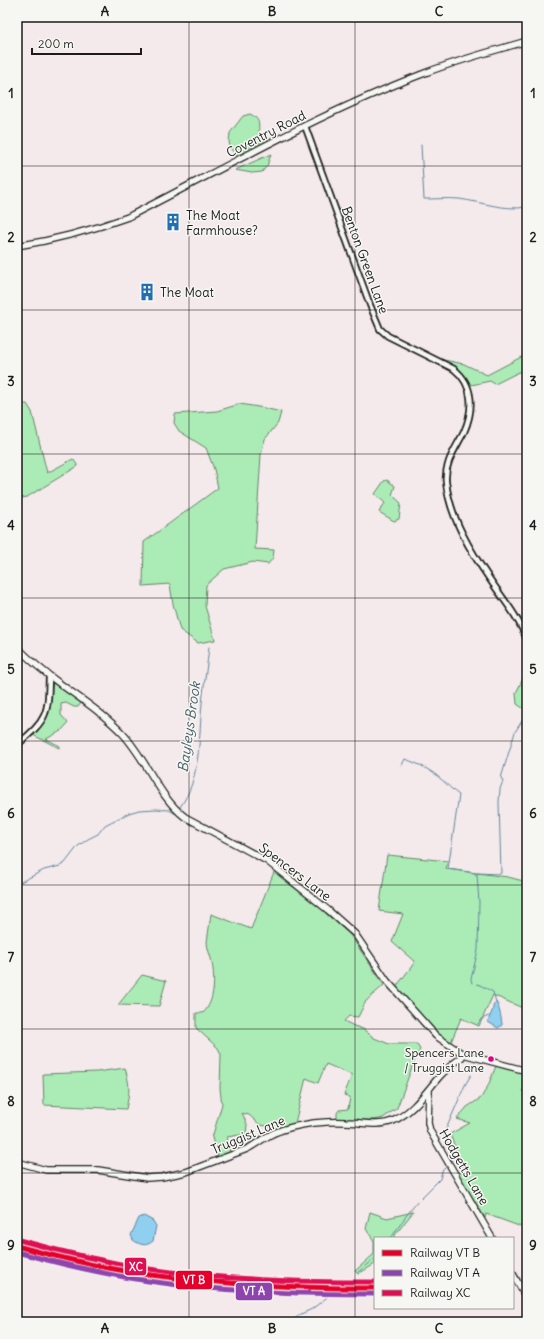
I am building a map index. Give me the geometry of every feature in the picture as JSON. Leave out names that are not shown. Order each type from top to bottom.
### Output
[{"type":"street","name":"Coventry Road","points":[[17,246],[41,242],[101,227],[128,217],[305,126],[372,95],[426,72],[527,41]]},
{"type":"street","name":"Benton Green Lane","points":[[305,126],[380,330],[388,336],[454,369],[466,382],[471,400],[469,414],[464,430],[448,463],[446,475],[448,495],[470,550],[510,607],[523,628],[527,640]]},
{"type":"street","name":"Spencers Lane","points":[[17,647],[49,676],[91,706],[122,734],[135,749],[177,811],[192,821],[267,862],[328,910],[355,934],[387,982],[436,1036],[463,1054],[527,1071]]},
{"type":"street","points":[[17,745],[44,719],[48,697],[49,676]]},
{"type":"street","name":"Truggist Lane","points":[[17,1162],[40,1169],[98,1170],[146,1178],[162,1177],[186,1172],[247,1149],[272,1134],[289,1128],[326,1122],[376,1124],[388,1122],[403,1116],[421,1099],[439,1077],[462,1057],[463,1054]]},
{"type":"street","name":"Hodgetts Lane","points":[[429,1090],[428,1123],[430,1131],[491,1237]]},
{"type":"street","points":[[421,1099],[428,1103]]},
{"type":"street","points":[[514,1276],[527,1299]]},
{"type":"green space","points":[[250,114],[258,120],[260,133],[266,140],[236,156],[230,147],[230,133],[243,116]]},
{"type":"green space","points":[[271,154],[267,166],[262,172],[252,173],[235,170]]},
{"type":"green space","points":[[527,354],[527,368],[495,384],[490,381],[471,385],[460,371],[439,359],[464,364],[487,375]]},
{"type":"green space","points":[[17,404],[27,404],[32,412],[47,473],[73,459],[78,466],[27,497],[17,499]]},
{"type":"green space","points":[[240,404],[281,412],[278,423],[265,439],[261,454],[255,549],[274,550],[273,558],[268,564],[253,562],[224,569],[206,585],[205,606],[215,640],[198,643],[180,630],[173,604],[170,584],[143,586],[144,542],[218,488],[214,469],[206,448],[179,431],[174,423],[175,414],[217,411]]},
{"type":"green space","points":[[387,480],[395,486],[392,495],[401,503],[399,519],[394,521],[379,512],[385,503],[375,494],[384,481]]},
{"type":"green space","points":[[527,670],[527,711],[517,704],[516,693]]},
{"type":"green space","points":[[53,683],[81,703],[78,707],[74,707],[66,703],[61,704],[61,715],[68,723],[61,731],[46,739],[60,746],[59,748],[33,735],[48,714]]},
{"type":"green space","points":[[387,855],[448,861],[446,869],[508,877],[527,882],[527,1010],[493,995],[479,1026],[461,1018],[451,1042],[435,1031],[414,1010],[396,987],[415,962],[392,942],[403,914],[379,911]]},
{"type":"green space","points":[[274,872],[322,910],[350,935],[384,985],[366,1001],[358,1017],[349,1016],[344,1021],[363,1029],[374,1038],[389,1044],[417,1044],[420,1050],[415,1059],[397,1108],[383,1118],[371,1120],[337,1119],[337,1113],[339,1110],[348,1109],[350,1097],[344,1095],[352,1075],[326,1064],[318,1083],[306,1078],[295,1123],[274,1131],[274,1127],[260,1125],[249,1115],[242,1113],[247,1124],[246,1134],[227,1137],[230,1152],[218,1157],[212,1138],[222,1104],[220,1089],[221,1054],[218,1048],[196,1028],[196,1013],[203,1013],[210,1003],[214,983],[213,969],[207,942],[211,914],[251,929]]},
{"type":"green space","points":[[142,975],[166,981],[159,1006],[118,1005]]},
{"type":"green space","points":[[496,1066],[527,1074],[527,1088],[524,1088],[522,1091],[527,1093],[527,1229],[486,1214],[485,1218],[458,1174],[464,1171],[450,1134],[470,1123],[457,1119],[467,1107],[481,1098],[488,1086]]},
{"type":"green space","points":[[125,1068],[129,1088],[126,1109],[44,1105],[43,1074],[97,1072]]},
{"type":"green space","points":[[370,1212],[387,1218],[413,1212],[395,1237],[374,1237],[374,1241],[366,1229]]},
{"type":"green space","points":[[374,1254],[374,1265],[358,1274],[355,1271]]},
{"type":"water","points":[[496,1002],[502,1023],[502,1025],[498,1028],[488,1022],[493,1006]]},
{"type":"water","points":[[144,1216],[153,1221],[156,1226],[153,1241],[145,1245],[133,1240],[131,1235],[139,1218]]},
{"type":"waterway","points":[[421,145],[424,199],[459,199],[501,207],[527,207]]},
{"type":"waterway","name":"Bayleys Brook","points":[[180,807],[192,784],[198,757],[202,703],[209,647]]},
{"type":"waterway","points":[[472,983],[471,979],[478,950],[479,902],[477,873],[501,873],[499,802],[500,789],[503,781],[501,778],[515,732],[527,713]]},
{"type":"waterway","points":[[402,765],[405,759],[425,768],[438,776],[459,795],[448,869],[475,873],[476,875]]},
{"type":"waterway","name":"Bayleys Brook","points":[[17,884],[44,870],[60,866],[65,863],[78,846],[98,834],[105,825],[129,813],[139,810],[156,809],[169,810],[176,814]]},
{"type":"waterway","points":[[477,984],[493,992],[496,1002]]},
{"type":"waterway","points":[[478,1024],[481,1019],[489,1016]]},
{"type":"waterway","points":[[451,1163],[452,1154],[444,1134],[465,1085],[471,1075]]},
{"type":"waterway","points":[[392,1237],[418,1201],[440,1179],[442,1171],[446,1167]]},
{"type":"waterway","points":[[358,1272],[374,1260]]},
{"type":"waterway","points":[[291,1322],[301,1314],[312,1309],[330,1295]]},
{"type":"transit line","points":[[17,1246],[67,1259],[134,1273],[207,1281],[263,1285],[374,1288]]},
{"type":"transit line","points":[[17,1252],[98,1272],[176,1285],[261,1292],[374,1294]]},
{"type":"rail line","name":"XC","points":[[19,1240],[100,1260],[177,1273],[261,1280],[374,1282]]},
{"type":"place","name":"The Moat Farmhouse?","points":[[173,222]]},
{"type":"place","name":"The Moat","points":[[147,292]]},
{"type":"place","name":"Spencers Lane / Truggist Lane","points":[[491,1059]]}]
